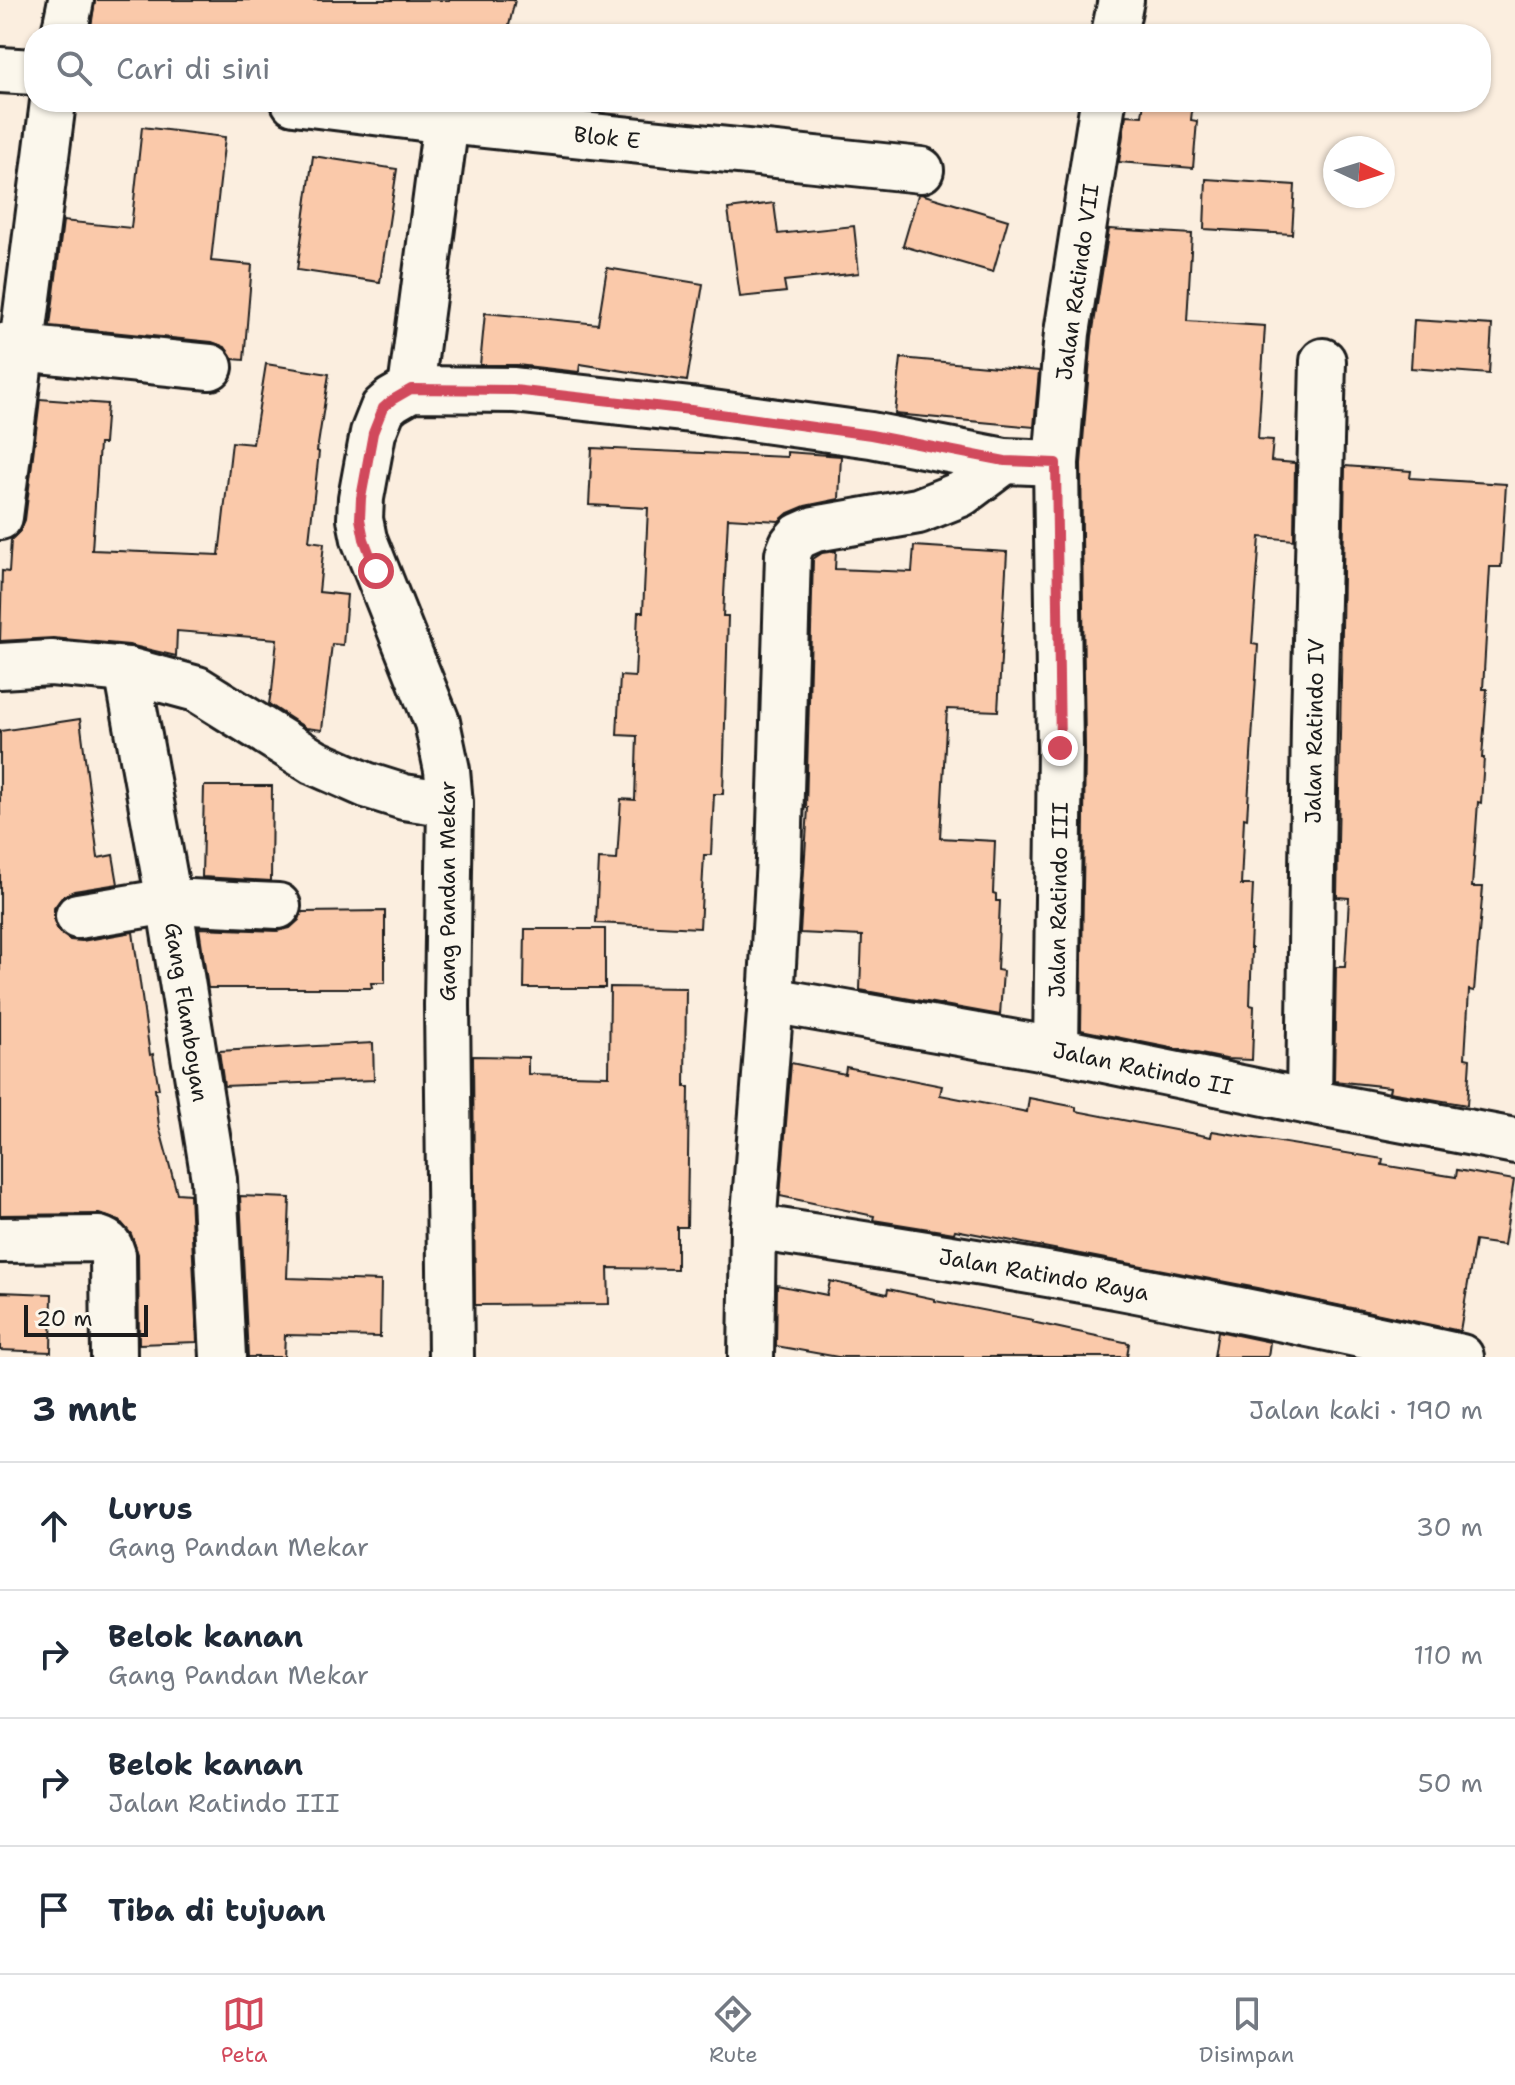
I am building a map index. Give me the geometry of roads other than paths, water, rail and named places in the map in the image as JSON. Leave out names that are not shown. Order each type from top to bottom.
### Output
[{"type":"street","points":[[66,24],[71,0]]},
{"type":"street","points":[[1116,24],[1121,0]]},
{"type":"street","points":[[0,70],[24,71]]},
{"type":"street","points":[[0,517],[10,347],[51,112]]},
{"type":"street","name":"Blok E","points":[[374,112],[921,170]]},
{"type":"street","name":"Jalan Ratindo VII","points":[[1056,463],[1067,333],[1101,112]]},
{"type":"street","points":[[446,121],[411,389],[514,390],[691,410],[871,435],[1005,461],[1056,463]]},
{"type":"street","points":[[10,347],[210,367]]},
{"type":"street","name":"Jalan Ratindo IV","points":[[1309,1102],[1323,361]]},
{"type":"street","name":"Gang Pandan Mekar","points":[[411,389],[383,408],[373,433],[360,519],[364,539],[437,722],[447,770],[450,804],[447,1005],[451,1357]]},
{"type":"street","points":[[751,1357],[753,1227],[779,859],[788,554],[799,536],[815,529],[918,511],[961,494],[1005,461]]},
{"type":"street","name":"Jalan Ratindo III","points":[[1056,463],[1060,748],[1056,1050]]},
{"type":"street","points":[[0,666],[51,663],[127,670],[197,689],[314,762],[366,785],[404,797],[450,804]]},
{"type":"street","name":"Gang Flamboyan","points":[[127,670],[169,901],[214,1179],[223,1357]]},
{"type":"street","points":[[78,916],[169,901],[278,906]]},
{"type":"street","name":"Jalan Ratindo II","points":[[771,1000],[1056,1050],[1515,1141]]},
{"type":"street","name":"Jalan Ratindo Raya","points":[[753,1227],[1124,1288],[1461,1357]]},
{"type":"street","points":[[0,1240],[99,1239],[110,1245],[113,1255],[114,1357]]}]
